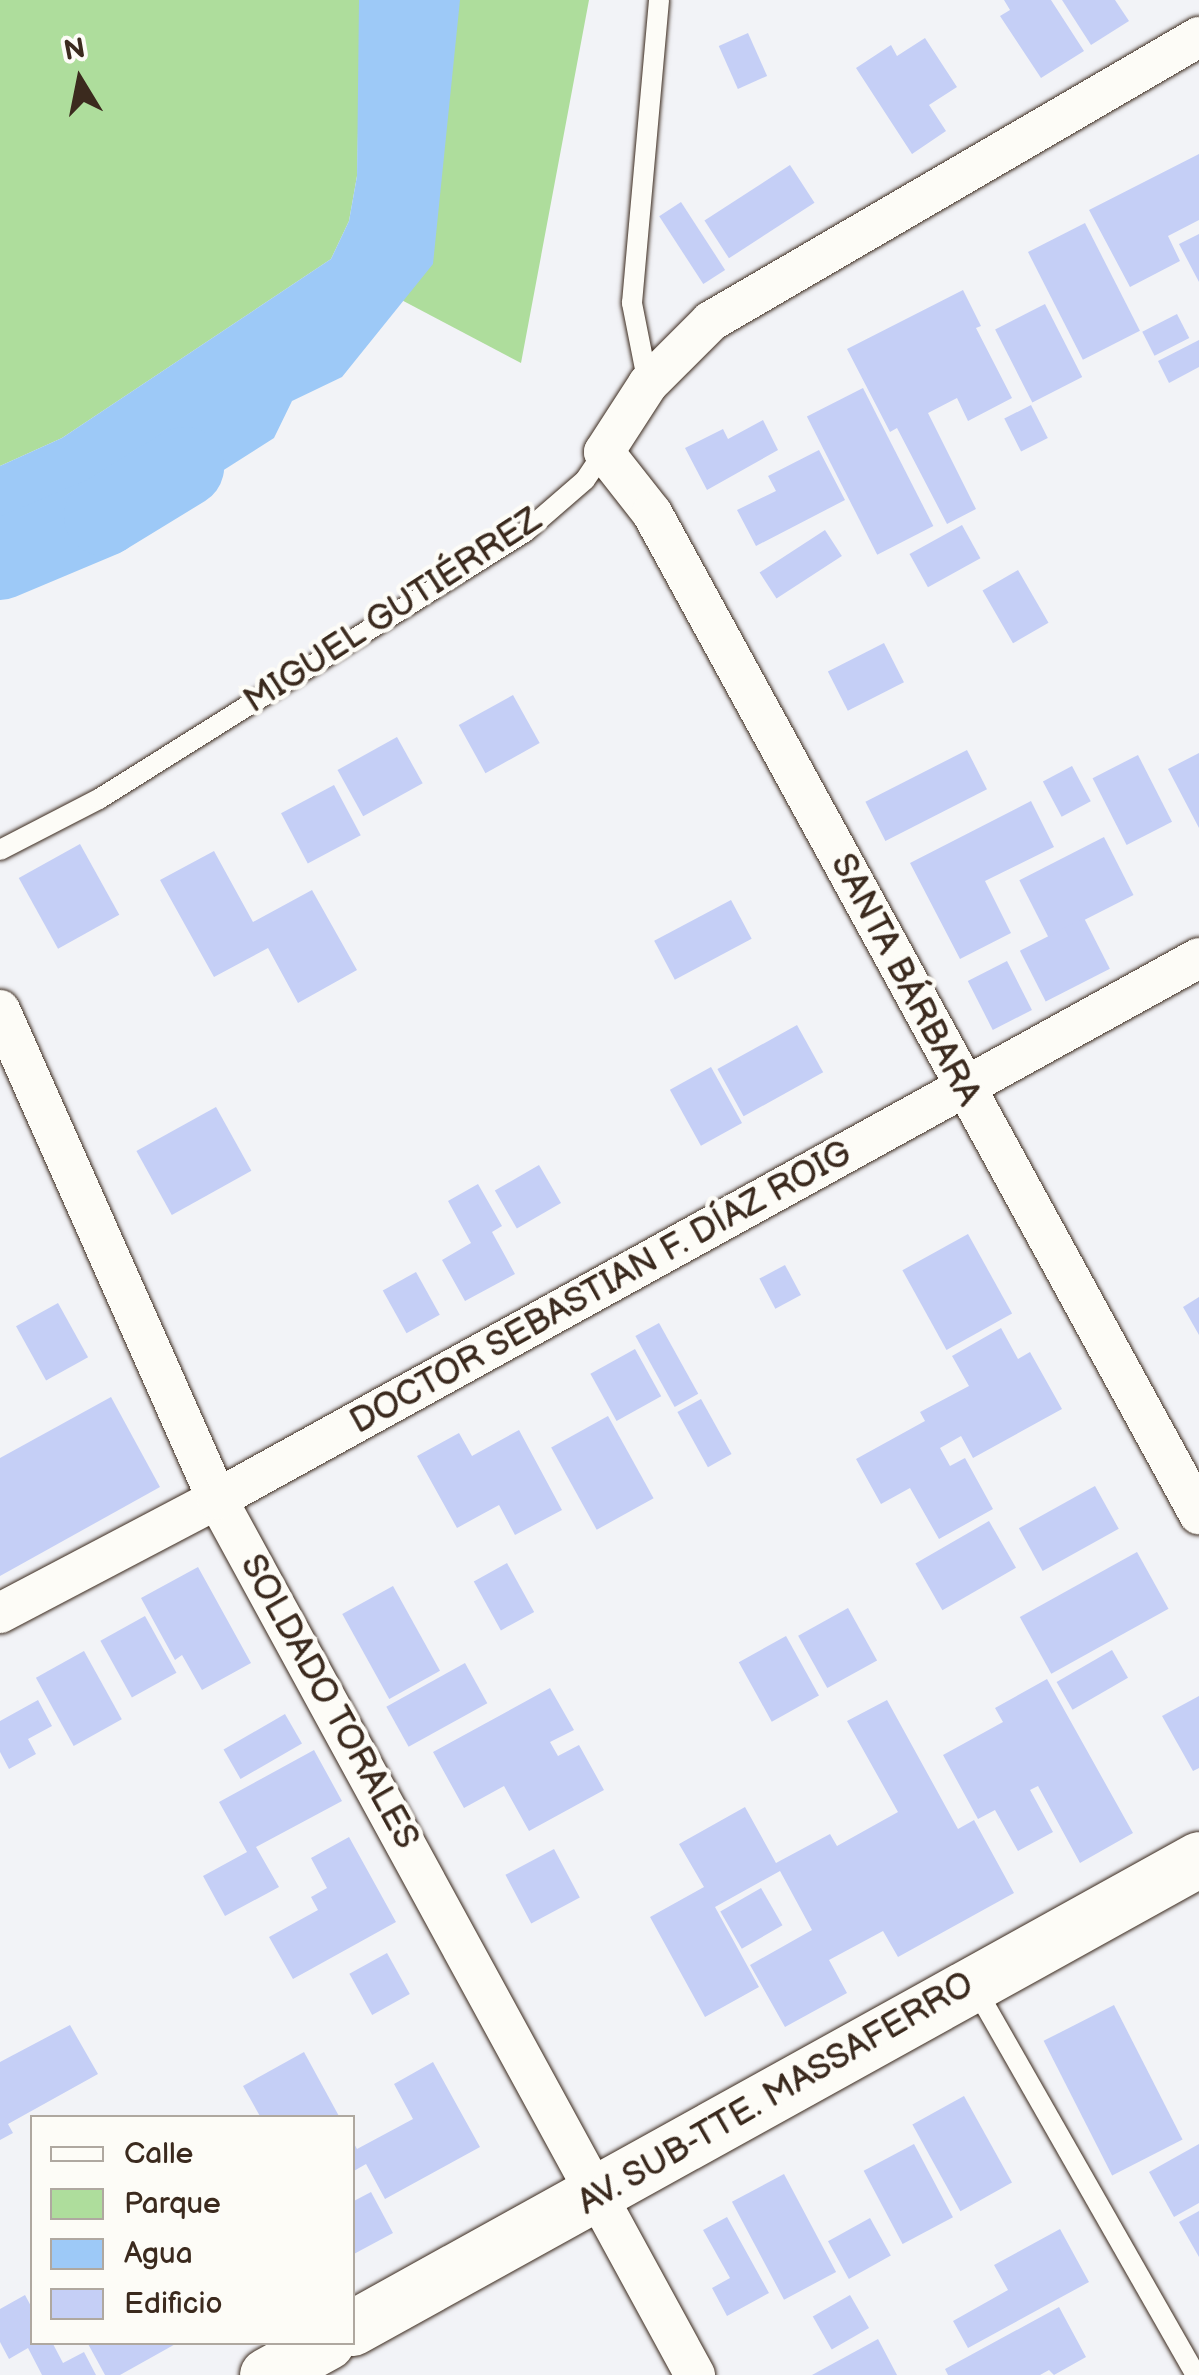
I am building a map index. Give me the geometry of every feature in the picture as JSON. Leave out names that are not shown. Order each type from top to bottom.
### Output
[{"type":"main road","name":"AV. SUB-TTE. MASSAFERRO","points":[[355,2326],[600,2194],[1199,1858]]},
{"type":"main road","points":[[267,2375],[321,2345]]},
{"type":"street","name":"MIGUEL GUTIÉRREZ","points":[[604,452],[648,384],[711,321],[1199,37]]},
{"type":"street","name":"SANTA BÁRBARA","points":[[604,452],[652,512],[963,1088],[1199,1514]]},
{"type":"street","name":"DOCTOR SEBASTIAN F. DÍAZ ROIG","points":[[0,1613],[218,1499],[1199,958]]},
{"type":"street","name":"SOLDADO TORALES","points":[[0,1010],[218,1499],[600,2194],[695,2375]]},
{"type":"lane","points":[[648,384],[632,303],[659,0]]},
{"type":"lane","name":"MIGUEL GUTIÉRREZ","points":[[0,850],[99,799],[524,532],[585,480],[604,452]]},
{"type":"lane","points":[[972,1982],[1196,2375]]},
{"type":"green space","points":[[0,0],[361,0],[357,176],[349,221],[331,259],[62,438],[0,466]]},
{"type":"green space","points":[[420,0],[589,0],[521,363],[375,286]]},
{"type":"water","points":[[359,0],[460,0],[433,264],[342,377],[292,401],[274,438],[197,487],[148,512],[96,520],[0,563],[0,466],[62,438],[331,259],[349,221],[357,176]]},
{"type":"building","points":[[1004,0],[1051,0],[1084,51],[1041,78],[1000,16],[1010,10]]},
{"type":"building","points":[[1062,0],[1115,0],[1129,21],[1091,45]]},
{"type":"building","points":[[748,33],[767,76],[738,89],[719,46]]},
{"type":"building","points":[[925,38],[957,87],[929,105],[946,131],[912,154],[856,68],[891,45],[897,56]]},
{"type":"building","points":[[1199,154],[1199,220],[1168,236],[1180,261],[1130,287],[1089,210]]},
{"type":"building","points":[[790,165],[815,203],[729,258],[704,221]]},
{"type":"building","points":[[681,202],[725,270],[703,284],[659,216]]},
{"type":"building","points":[[1085,223],[1140,331],[1083,360],[1028,252]]},
{"type":"building","points":[[1199,234],[1199,282],[1179,244]]},
{"type":"building","points":[[963,290],[981,326],[976,328],[1012,398],[968,421],[957,398],[928,413],[976,509],[947,524],[897,428],[890,432],[847,349]]},
{"type":"building","points":[[1045,304],[1082,377],[1032,402],[995,329]]},
{"type":"building","points":[[1177,314],[1189,338],[1155,356],[1142,332]]},
{"type":"building","points":[[1199,340],[1199,367],[1169,383],[1158,361]]},
{"type":"building","points":[[863,388],[933,526],[877,555],[807,417]]},
{"type":"building","points":[[1031,405],[1048,438],[1021,452],[1004,419]]},
{"type":"building","points":[[763,420],[778,450],[707,490],[685,448],[723,429],[728,439]]},
{"type":"building","points":[[819,450],[845,500],[756,546],[737,510],[776,491],[768,476]]},
{"type":"building","points":[[962,525],[980,558],[928,587],[910,554]]},
{"type":"building","points":[[825,530],[842,556],[776,598],[760,572]]},
{"type":"building","points":[[1018,570],[1048,623],[1013,643],[982,590]]},
{"type":"building","points":[[884,643],[904,682],[848,711],[828,672]]},
{"type":"building","points":[[513,695],[540,743],[485,773],[459,725]]},
{"type":"building","points":[[397,737],[423,783],[363,816],[338,770]]},
{"type":"building","points":[[967,750],[987,789],[885,841],[865,802]]},
{"type":"building","points":[[1199,753],[1199,828],[1168,769]]},
{"type":"building","points":[[1138,755],[1172,822],[1127,845],[1093,778]]},
{"type":"building","points":[[1072,766],[1091,801],[1062,817],[1043,781]]},
{"type":"building","points":[[334,785],[361,835],[308,863],[281,813]]},
{"type":"building","points":[[1031,801],[1054,847],[985,881],[1011,933],[960,959],[910,863]]},
{"type":"building","points":[[1104,837],[1134,895],[1049,938],[1019,880]]},
{"type":"building","points":[[80,844],[119,915],[58,949],[19,878]]},
{"type":"building","points":[[214,851],[253,922],[312,890],[357,970],[298,1003],[268,948],[214,977],[160,880]]},
{"type":"building","points":[[731,900],[752,939],[675,980],[654,941]]},
{"type":"building","points":[[1084,918],[1110,969],[1046,1001],[1020,951]]},
{"type":"building","points":[[1007,961],[1032,1010],[993,1030],[968,981]]},
{"type":"building","points":[[797,1025],[823,1072],[744,1116],[717,1069]]},
{"type":"building","points":[[711,1067],[742,1123],[701,1146],[670,1090]]},
{"type":"building","points":[[216,1107],[251,1171],[172,1215],[136,1151]]},
{"type":"building","points":[[539,1165],[561,1203],[517,1229],[495,1190]]},
{"type":"building","points":[[478,1184],[502,1226],[492,1232],[515,1274],[465,1301],[442,1260],[471,1243],[448,1201]]},
{"type":"building","points":[[968,1234],[1012,1314],[947,1350],[902,1270]]},
{"type":"building","points":[[785,1265],[801,1295],[775,1309],[759,1279]]},
{"type":"building","points":[[416,1272],[440,1315],[407,1333],[383,1290]]},
{"type":"building","points":[[1199,1297],[1199,1335],[1183,1307]]},
{"type":"building","points":[[58,1303],[88,1357],[46,1380],[16,1326]]},
{"type":"building","points":[[659,1323],[698,1394],[675,1407],[635,1336]]},
{"type":"building","points":[[1001,1328],[1018,1359],[1030,1352],[1062,1409],[973,1458],[961,1436],[940,1448],[950,1466],[965,1458],[993,1509],[939,1539],[910,1488],[881,1504],[856,1459],[925,1421],[920,1412],[969,1386],[952,1356]]},
{"type":"building","points":[[635,1349],[661,1396],[617,1421],[590,1374]]},
{"type":"building","points":[[111,1397],[160,1487],[0,1576],[0,1458]]},
{"type":"building","points":[[701,1399],[732,1454],[708,1467],[677,1412]]},
{"type":"building","points":[[608,1416],[654,1498],[597,1530],[551,1448]]},
{"type":"building","points":[[519,1430],[562,1510],[515,1535],[499,1505],[457,1528],[417,1456],[459,1433],[472,1456]]},
{"type":"building","points":[[1095,1486],[1119,1529],[1043,1571],[1019,1528]]},
{"type":"building","points":[[989,1521],[1016,1568],[942,1610],[915,1564]]},
{"type":"building","points":[[1137,1552],[1169,1609],[1051,1674],[1020,1617]]},
{"type":"building","points":[[507,1563],[534,1612],[501,1630],[474,1581]]},
{"type":"building","points":[[198,1567],[251,1663],[202,1690],[182,1655],[175,1660],[141,1598]]},
{"type":"building","points":[[393,1586],[440,1671],[389,1699],[342,1614]]},
{"type":"building","points":[[848,1608],[877,1660],[827,1688],[798,1636]]},
{"type":"building","points":[[145,1616],[177,1673],[132,1698],[100,1641]]},
{"type":"building","points":[[786,1636],[819,1695],[772,1722],[739,1662]]},
{"type":"building","points":[[1112,1650],[1128,1678],[1073,1710],[1057,1682]]},
{"type":"building","points":[[84,1651],[122,1719],[74,1746],[36,1678]]},
{"type":"building","points":[[465,1663],[487,1703],[409,1747],[386,1707]]},
{"type":"building","points":[[1047,1679],[1133,1833],[1080,1863],[1038,1786],[1030,1790],[1053,1832],[1018,1851],[995,1810],[978,1819],[943,1755],[1003,1722],[995,1708]]},
{"type":"building","points":[[550,1688],[574,1730],[550,1742],[558,1756],[579,1745],[604,1790],[529,1831],[504,1786],[464,1808],[433,1752]]},
{"type":"building","points":[[1199,1696],[1199,1768],[1193,1771],[1162,1716]]},
{"type":"building","points":[[38,1700],[52,1726],[28,1739],[36,1754],[9,1769],[0,1752],[0,1721]]},
{"type":"building","points":[[887,1700],[958,1829],[974,1820],[1014,1893],[898,1957],[883,1931],[829,1960],[847,1993],[785,2027],[750,1965],[812,1930],[780,1871],[715,1907],[759,1987],[705,2017],[650,1917],[704,1887],[679,1844],[745,1807],[776,1863],[830,1834],[837,1846],[898,1812],[847,1721]]},
{"type":"building","points":[[285,1714],[302,1743],[241,1779],[224,1750]]},
{"type":"building","points":[[314,1750],[342,1801],[256,1847],[279,1887],[225,1916],[203,1876],[247,1852],[219,1802]]},
{"type":"building","points":[[349,1837],[396,1922],[293,1979],[269,1937],[318,1910],[311,1897],[327,1888],[311,1858]]},
{"type":"building","points":[[554,1849],[580,1898],[531,1923],[505,1875]]},
{"type":"building","points":[[761,1888],[783,1925],[742,1949],[720,1912]]},
{"type":"building","points":[[387,1953],[410,1994],[372,2015],[349,1974]]},
{"type":"building","points":[[1114,2005],[1183,2140],[1112,2175],[1044,2041]]},
{"type":"building","points":[[70,2025],[98,2074],[8,2124],[13,2133],[0,2140],[0,2062]]},
{"type":"building","points":[[304,2052],[338,2115],[259,2115],[243,2086]]},
{"type":"building","points":[[433,2062],[480,2147],[385,2199],[366,2164],[355,2170],[355,2145],[357,2149],[413,2119],[394,2084]]},
{"type":"building","points":[[964,2096],[1012,2183],[960,2211],[912,2125]]},
{"type":"building","points":[[914,2144],[953,2217],[903,2244],[864,2171]]},
{"type":"building","points":[[1199,2144],[1199,2203],[1174,2217],[1149,2172]]},
{"type":"building","points":[[784,2174],[836,2272],[784,2300],[732,2202]]},
{"type":"building","points":[[371,2192],[393,2233],[355,2253],[355,2200]]},
{"type":"building","points":[[1199,2211],[1199,2257],[1179,2222]]},
{"type":"building","points":[[727,2217],[769,2293],[727,2316],[712,2288],[730,2278],[703,2230]]},
{"type":"building","points":[[870,2218],[891,2256],[849,2279],[828,2241]]},
{"type":"building","points":[[1060,2229],[1089,2282],[968,2348],[953,2321],[1008,2290],[994,2265]]},
{"type":"building","points":[[25,2295],[30,2304],[30,2345],[54,2345],[63,2363],[84,2352],[96,2375],[42,2375],[28,2348],[9,2359],[0,2342],[0,2309]]},
{"type":"building","points":[[850,2295],[869,2328],[832,2349],[813,2316]]},
{"type":"building","points":[[1059,2307],[1086,2357],[1054,2375],[1049,2370],[1040,2375],[948,2375],[945,2369]]},
{"type":"building","points":[[878,2339],[897,2375],[812,2375]]},
{"type":"building","points":[[89,2345],[174,2345],[120,2375],[105,2375]]},
{"type":"waterway","points":[[0,560],[104,516],[184,467]]}]
